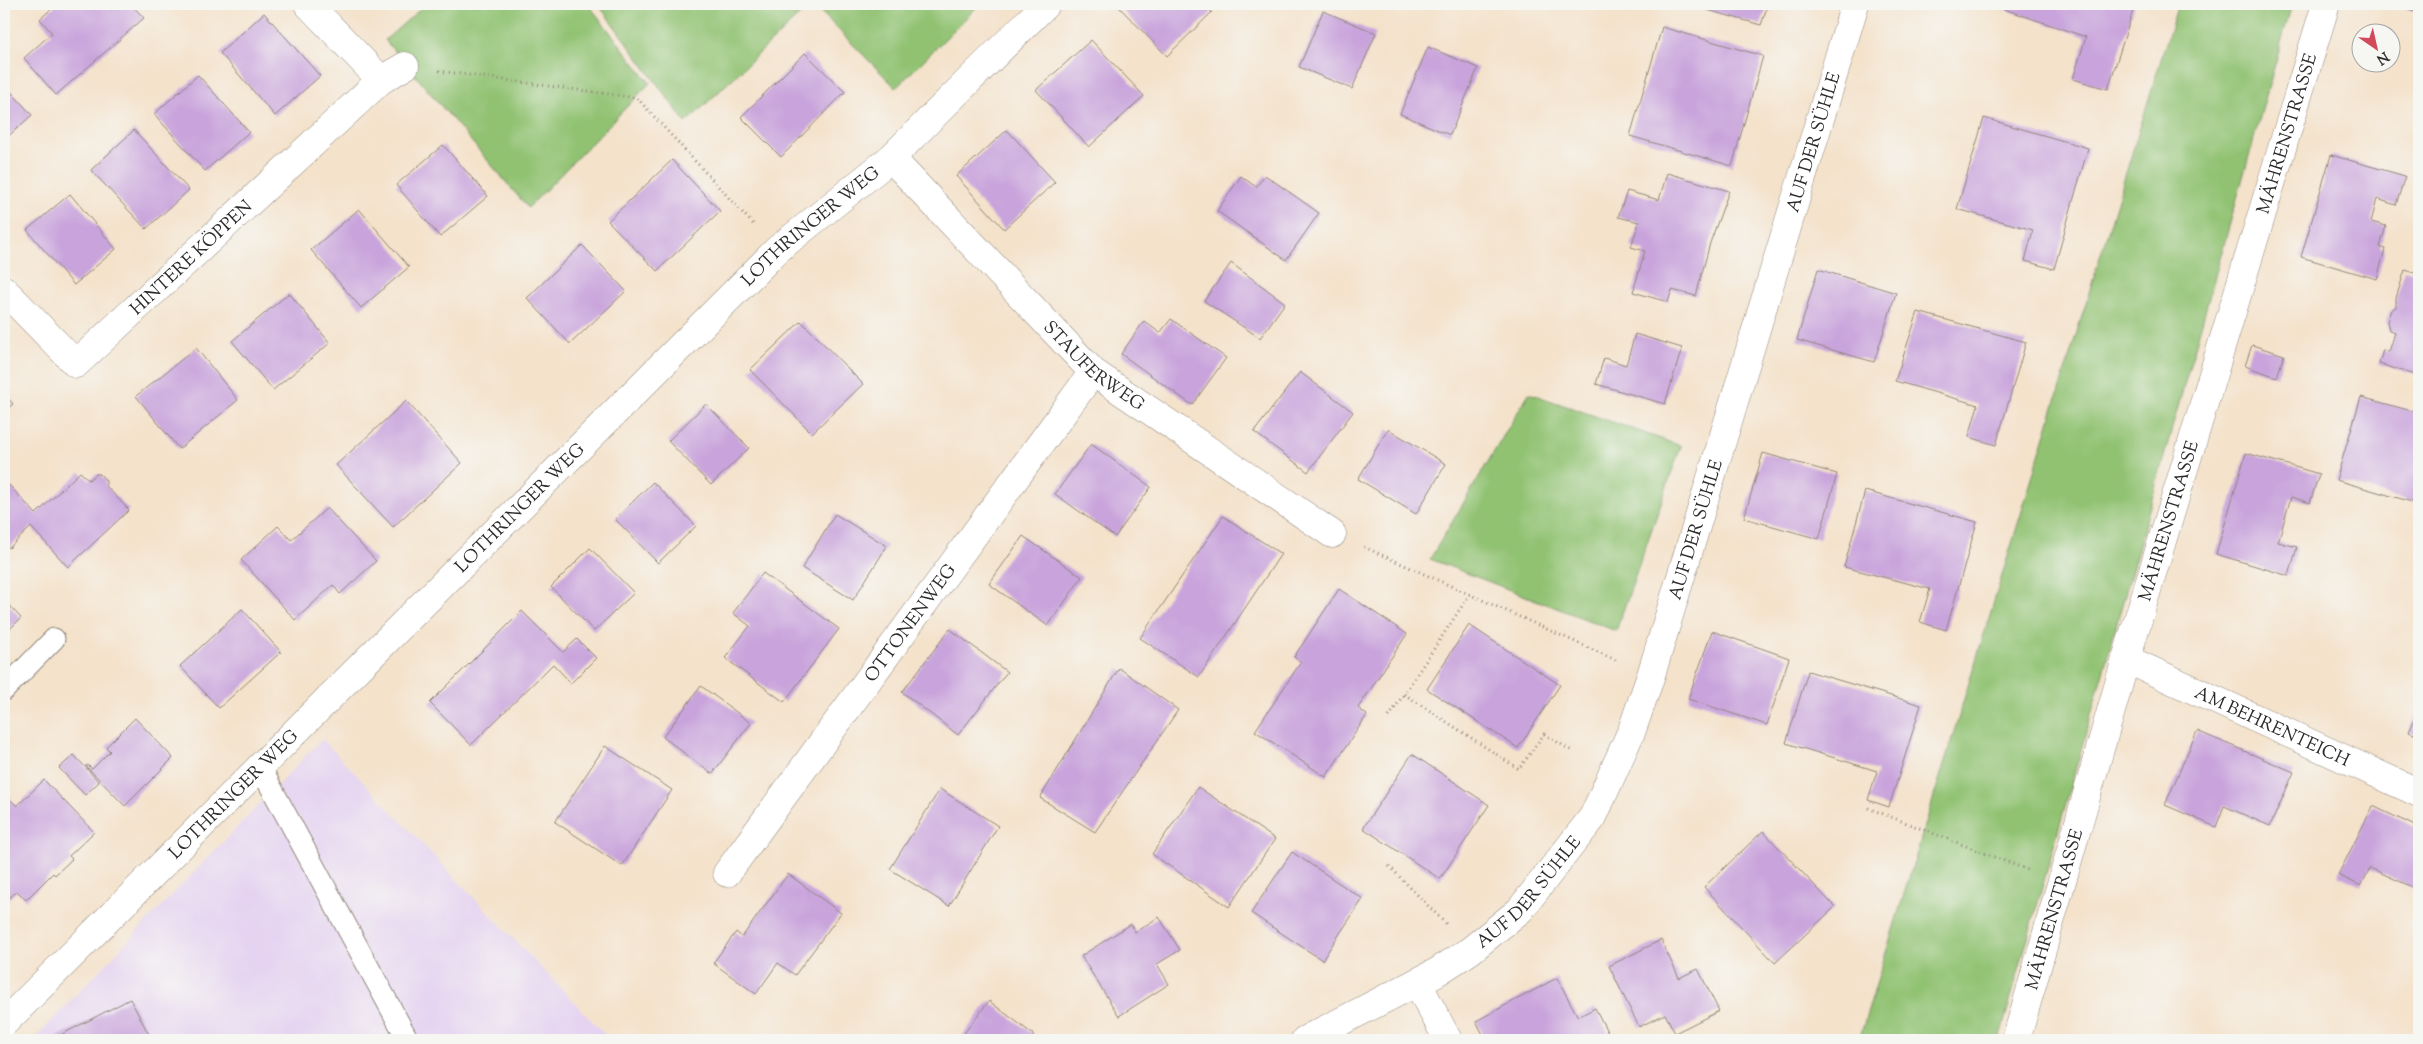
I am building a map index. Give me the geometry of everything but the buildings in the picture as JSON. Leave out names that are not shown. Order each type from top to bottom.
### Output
[{"type":"street","points":[[308,4],[381,80]]},
{"type":"street","name":"LOTHRINGER WEG","points":[[4,1024],[777,250],[891,158],[1046,4]]},
{"type":"street","name":"AUF DER SÜHLE","points":[[1304,1040],[1416,982],[1471,950],[1520,910],[1593,817],[1632,730],[1651,675],[1855,4]]},
{"type":"street","name":"MÄHRENSTRASSE","points":[[2016,1040],[2126,659],[2326,4]]},
{"type":"street","name":"HINTERE KÖPPEN","points":[[4,290],[76,364],[381,80],[404,66]]},
{"type":"street","name":"STAUFERWEG","points":[[891,158],[1093,372],[1332,534]]},
{"type":"street","name":"OTTONENWEG","points":[[727,873],[1093,372]]},
{"type":"street","name":"AM BEHRENTEICH","points":[[2126,659],[2419,793]]},
{"type":"street","points":[[1416,982],[1448,1040]]},
{"type":"lane","points":[[4,690],[54,640]]},
{"type":"lane","points":[[260,766],[408,1040]]},
{"type":"path","points":[[404,66],[637,98],[777,250]]},
{"type":"path","points":[[1332,534],[1651,675]]},
{"type":"path","points":[[1390,717],[1470,594]]},
{"type":"path","points":[[1404,694],[1519,769],[1544,734],[1572,752]]},
{"type":"path","points":[[1868,808],[2062,883]]},
{"type":"path","points":[[1389,866],[1471,950]]},
{"type":"shaded area","points":[[322,739],[610,1040],[33,1040]]},
{"type":"green space","points":[[426,4],[588,4],[650,83],[528,208],[385,40]]},
{"type":"green space","points":[[598,4],[811,4],[686,123]]},
{"type":"green space","points":[[813,4],[980,4],[896,88]]},
{"type":"green space","points":[[2178,4],[2292,4],[1999,1040],[1859,1040]]},
{"type":"green space","points":[[1529,393],[1681,446],[1616,631],[1430,559]]}]
